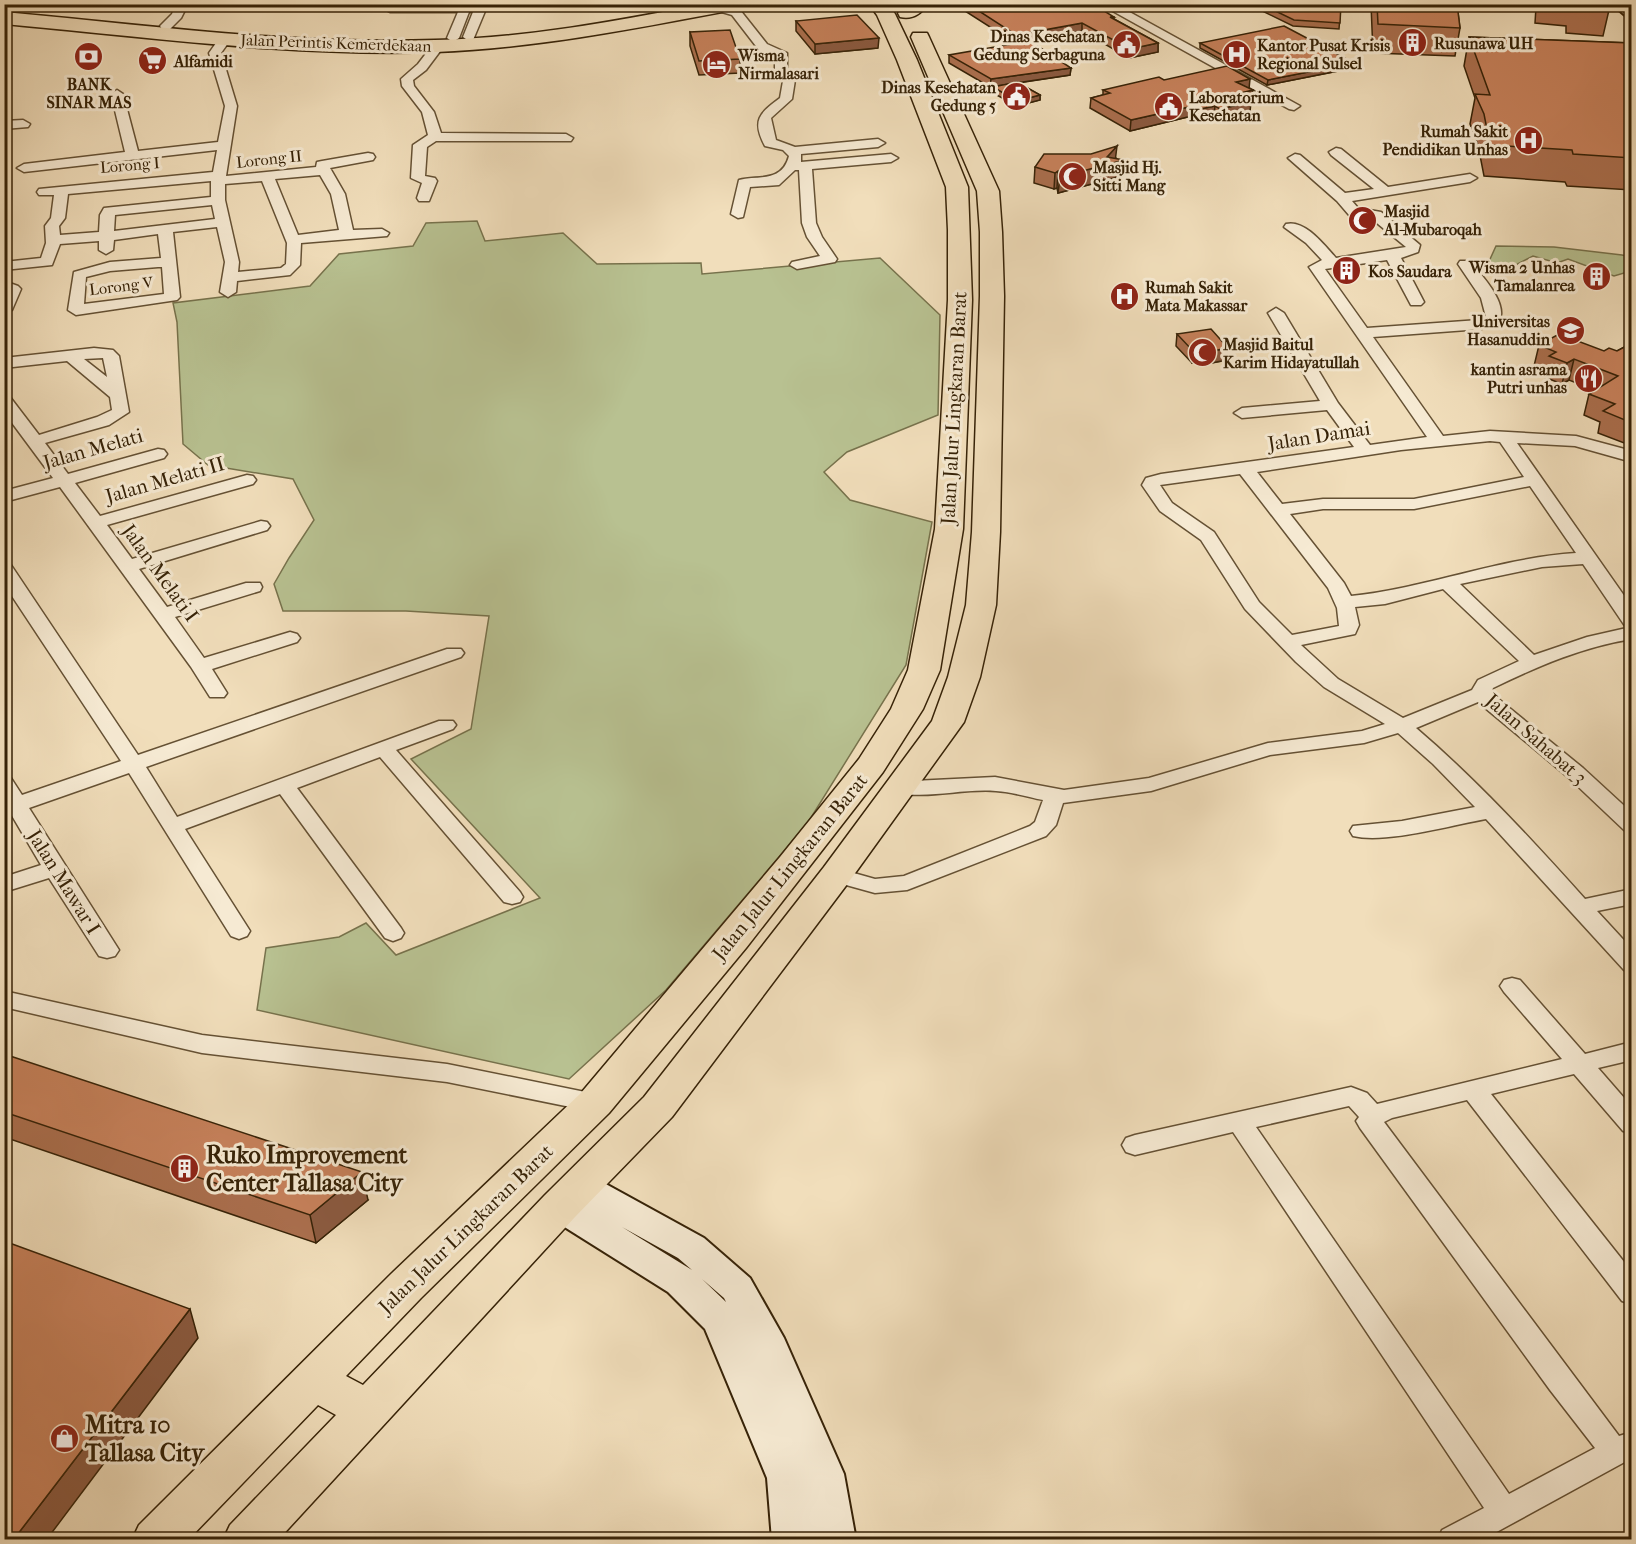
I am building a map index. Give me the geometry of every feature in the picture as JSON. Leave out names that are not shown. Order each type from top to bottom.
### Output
[{"type":"main road","name":"Jalan Perintis Kemerdekaan","points":[[8,16],[318,38],[454,40],[572,26],[691,4]]},
{"type":"main road","points":[[1620,4],[1632,14]]},
{"type":"main road","name":"Jalan Perintis Kemerdekaan","points":[[8,16],[225,39],[335,46],[559,35],[728,6]]},
{"type":"main road","name":"Jalan Jalur Lingkaran Barat","points":[[156,1539],[406,1286],[595,1103],[785,874],[871,765],[907,709],[924,670],[949,529],[960,300],[957,187],[907,60],[886,14],[901,7],[922,41],[988,191],[992,296],[986,532],[981,605],[964,677],[948,722],[836,875],[658,1107],[570,1196],[247,1539]]},
{"type":"main road","points":[[949,529],[986,532]]},
{"type":"main road","points":[[570,1196],[681,1282],[720,1320],[787,1478],[793,1539]]},
{"type":"main road","points":[[570,1196],[691,1248],[737,1288],[765,1338],[824,1474],[835,1539]]},
{"type":"main road","points":[[314,1380],[369,1411]]},
{"type":"street","points":[[166,26],[177,16],[182,4]]},
{"type":"street","points":[[1105,4],[1294,106]]},
{"type":"street","points":[[728,6],[736,12],[763,47],[781,54],[781,72],[789,79],[786,100],[766,111],[764,115],[770,143],[787,146],[796,156],[798,166],[807,176],[808,215],[811,231],[820,249],[830,260],[797,264]]},
{"type":"street","points":[[434,137],[428,112],[408,86],[407,80],[454,40],[481,7]]},
{"type":"street","points":[[390,9],[481,7]]},
{"type":"street","points":[[454,40],[465,9]]},
{"type":"street","points":[[225,39],[215,53],[231,106],[218,178],[218,200],[230,251],[228,292]]},
{"type":"street","points":[[117,94],[133,157]]},
{"type":"street","points":[[4,125],[23,124]]},
{"type":"street","points":[[424,198],[430,181],[418,178],[420,145],[434,137],[566,138]]},
{"type":"street","points":[[36,154],[128,143]]},
{"type":"street","points":[[792,151],[878,143]]},
{"type":"street","points":[[24,168],[223,145]]},
{"type":"street","points":[[1336,152],[1385,192]]},
{"type":"street","name":"Lorong II","points":[[218,178],[324,170],[322,165],[328,162],[368,157]]},
{"type":"street","points":[[1295,158],[1342,198],[1354,212],[1376,215],[1413,245],[1410,251],[1326,264],[1316,268],[1438,441]]},
{"type":"street","points":[[738,214],[744,183],[774,182],[798,166],[891,159]]},
{"type":"street","points":[[324,170],[338,194],[347,236]]},
{"type":"street","points":[[230,277],[291,269],[294,260],[293,240],[267,176]]},
{"type":"street","name":"Lorong I","points":[[44,192],[218,178]]},
{"type":"street","points":[[1342,198],[1470,178]]},
{"type":"street","points":[[4,266],[46,263],[53,240],[52,226],[58,218],[62,190]]},
{"type":"street","points":[[168,262],[103,268],[108,236],[106,215],[109,211],[218,200]]},
{"type":"street","points":[[53,240],[108,236],[222,222]]},
{"type":"street","points":[[1291,227],[1311,240],[1326,264]]},
{"type":"street","name":"Lorong V","points":[[103,268],[79,274],[76,310],[172,297],[165,228]]},
{"type":"street","points":[[293,240],[332,234],[347,236],[382,233]]},
{"type":"street","points":[[1392,254],[1416,302]]},
{"type":"street","points":[[1364,333],[1481,324],[1494,319],[1495,314],[1488,297],[1465,264]]},
{"type":"street","points":[[4,285],[13,289],[4,310]]},
{"type":"street","points":[[1276,313],[1331,405],[1365,451]]},
{"type":"street","points":[[4,363],[104,352],[110,355],[121,411],[115,416],[35,441]]},
{"type":"street","points":[[70,355],[118,395]]},
{"type":"street","name":"Jalan Melati I","points":[[4,400],[201,666],[217,693]]},
{"type":"street","points":[[1242,413],[1331,405]]},
{"type":"street","points":[[1493,437],[1534,480],[1632,622]]},
{"type":"street","name":"Jalan Damai","points":[[1287,642],[1252,604],[1208,536],[1161,503],[1151,485],[1152,482],[1438,441],[1493,437],[1575,441],[1632,458]]},
{"type":"street","name":"Jalan Melati","points":[[4,497],[158,454]]},
{"type":"street","points":[[1245,468],[1337,587],[1345,602],[1348,630],[1287,642]]},
{"type":"street","name":"Jalan Melati II","points":[[95,523],[247,480]]},
{"type":"street","points":[[1276,510],[1330,503],[1386,506],[1420,504],[1534,480]]},
{"type":"street","points":[[128,566],[261,526]]},
{"type":"street","points":[[1345,602],[1385,598],[1542,561],[1588,558]]},
{"type":"street","points":[[4,569],[134,765],[239,931]]},
{"type":"street","points":[[1447,582],[1532,663]]},
{"type":"street","points":[[163,615],[253,587]]},
{"type":"street","name":"Jalan Sahabat 3","points":[[1632,633],[1588,642],[1532,663],[1485,684],[1480,694],[1576,772],[1632,825]]},
{"type":"street","points":[[201,666],[290,638]]},
{"type":"street","points":[[1287,642],[1331,683],[1402,726],[1440,759],[1492,811],[1629,961]]},
{"type":"street","points":[[11,806],[454,653]]},
{"type":"street","points":[[900,787],[946,788],[995,784],[1055,796],[1151,784],[1268,749],[1351,740],[1402,726],[1480,694]]},
{"type":"street","points":[[173,826],[446,725]]},
{"type":"street","points":[[384,749],[512,897]]},
{"type":"street","name":"Jalan Mawar I","points":[[4,783],[11,806],[107,950]]},
{"type":"street","points":[[285,786],[393,933]]},
{"type":"street","points":[[836,875],[875,886],[907,883],[1038,831],[1045,825],[1055,796]]},
{"type":"street","points":[[1361,831],[1424,824],[1492,811]]},
{"type":"street","points":[[4,885],[54,868]]},
{"type":"street","points":[[1581,907],[1632,896]]},
{"type":"street","points":[[1512,986],[1632,1124]]},
{"type":"street","points":[[4,999],[202,1044],[447,1073],[595,1103]]},
{"type":"street","points":[[1453,1539],[1622,1448],[1603,1435],[1560,1382],[1369,1121],[1372,1116],[1391,1109],[1632,1051]]},
{"type":"street","points":[[1473,1089],[1632,1293]]},
{"type":"street","points":[[1135,1145],[1351,1096],[1358,1099],[1372,1116]]},
{"type":"street","points":[[1239,1121],[1504,1512]]},
{"type":"green space","points":[[477,221],[485,241],[563,233],[597,264],[701,263],[702,274],[880,258],[940,315],[938,415],[847,452],[824,472],[850,500],[932,522],[906,665],[807,824],[666,990],[569,1079],[257,1010],[266,948],[339,937],[366,923],[396,955],[540,898],[411,759],[471,729],[489,616],[406,611],[283,611],[274,584],[314,520],[293,479],[208,465],[183,444],[177,322],[173,303],[310,286],[339,254],[413,246],[426,223]]},
{"type":"green space","points":[[1496,246],[1554,247],[1622,255],[1631,257],[1631,271],[1614,276],[1568,259],[1557,263],[1533,256],[1510,268],[1486,268]]},
{"type":"building","points":[[968,4],[1018,4],[1027,10],[1058,4],[1093,4],[1114,17],[1110,17],[1158,43],[1130,49],[1082,23],[1016,35]]},
{"type":"building","points":[[1261,4],[1341,4],[1340,23],[1294,20]]},
{"type":"building","points":[[1377,4],[1457,4],[1460,28],[1378,24]]},
{"type":"building","points":[[1571,4],[1608,4],[1609,10],[1571,7]]},
{"type":"building","points":[[857,15],[879,38],[815,44],[796,21]]},
{"type":"building","points":[[1284,26],[1354,63],[1268,80],[1200,43]]},
{"type":"building","points":[[730,30],[740,59],[699,61],[690,32]]},
{"type":"building","points":[[1469,37],[1632,43],[1632,158],[1573,154],[1572,150],[1490,145],[1484,114],[1475,94],[1490,95]]},
{"type":"building","points":[[1030,41],[1071,68],[991,79],[949,55]]},
{"type":"building","name":"Laboratorium Kesehatan","points":[[1227,66],[1250,79],[1236,82],[1253,90],[1236,94],[1251,102],[1220,109],[1215,106],[1200,109],[1193,106],[1131,120],[1091,98],[1110,93],[1103,90],[1159,77],[1164,80]]},
{"type":"building","points":[[1017,82],[1040,95],[1017,101],[993,87]]},
{"type":"building","points":[[1117,146],[1107,157],[1124,160],[1060,177],[1058,171],[1055,173],[1035,167],[1044,154],[1091,154]]},
{"type":"building","points":[[1211,329],[1228,348],[1207,352],[1203,349],[1193,351],[1177,334]]},
{"type":"building","points":[[1559,334],[1604,351],[1609,348],[1617,351],[1632,343],[1632,423],[1603,411],[1615,404],[1589,394],[1618,376],[1574,359],[1567,363],[1549,356],[1556,352],[1539,345]]},
{"type":"building","points":[[4,1054],[362,1172],[310,1215],[4,1112]]},
{"type":"building","name":"Mitra 10 Tallasa City","points":[[4,1241],[190,1309],[14,1539],[4,1539]]},
{"type":"place","name":"Rusunawa UH","points":[[1413,43]]},
{"type":"place","name":"Dinas Kesehatan Gedung Serbaguna","points":[[1126,45]]},
{"type":"place","name":"Kantor Pusat Krisis Regional Sulsel","points":[[1236,54]]},
{"type":"place","name":"BANK SINAR MAS","points":[[89,56]]},
{"type":"place","name":"Alfamidi","points":[[153,61]]},
{"type":"place","name":"Wisma Nirmalasari","points":[[717,64]]},
{"type":"place","name":"Dinas Kesehatan Gedung 5","points":[[1017,96]]},
{"type":"place","name":"Laboratorium Kesehatan","points":[[1168,106]]},
{"type":"place","name":"Rumah Sakit Pendidikan Unhas","points":[[1529,140]]},
{"type":"place","name":"Masjid Hj. Sitti Mang","points":[[1072,176]]},
{"type":"place","name":"Masjid Al-Mubaroqah","points":[[1363,220]]},
{"type":"place","name":"Kos Saudara","points":[[1347,271]]},
{"type":"place","name":"Wisma 2 Unhas Tamalanrea","points":[[1596,276]]},
{"type":"place","name":"Rumah Sakit Mata Makassar","points":[[1124,296]]},
{"type":"place","name":"Universitas Hasanuddin","points":[[1571,330]]},
{"type":"place","name":"Masjid Baitul Karim Hidayatullah","points":[[1202,353]]},
{"type":"place","name":"kantin asrama Putri unhas","points":[[1588,378]]},
{"type":"place","name":"Ruko Improvement Center Tallasa City","points":[[185,1169]]},
{"type":"place","name":"Mitra 10 Tallasa City","points":[[64,1439]]}]
